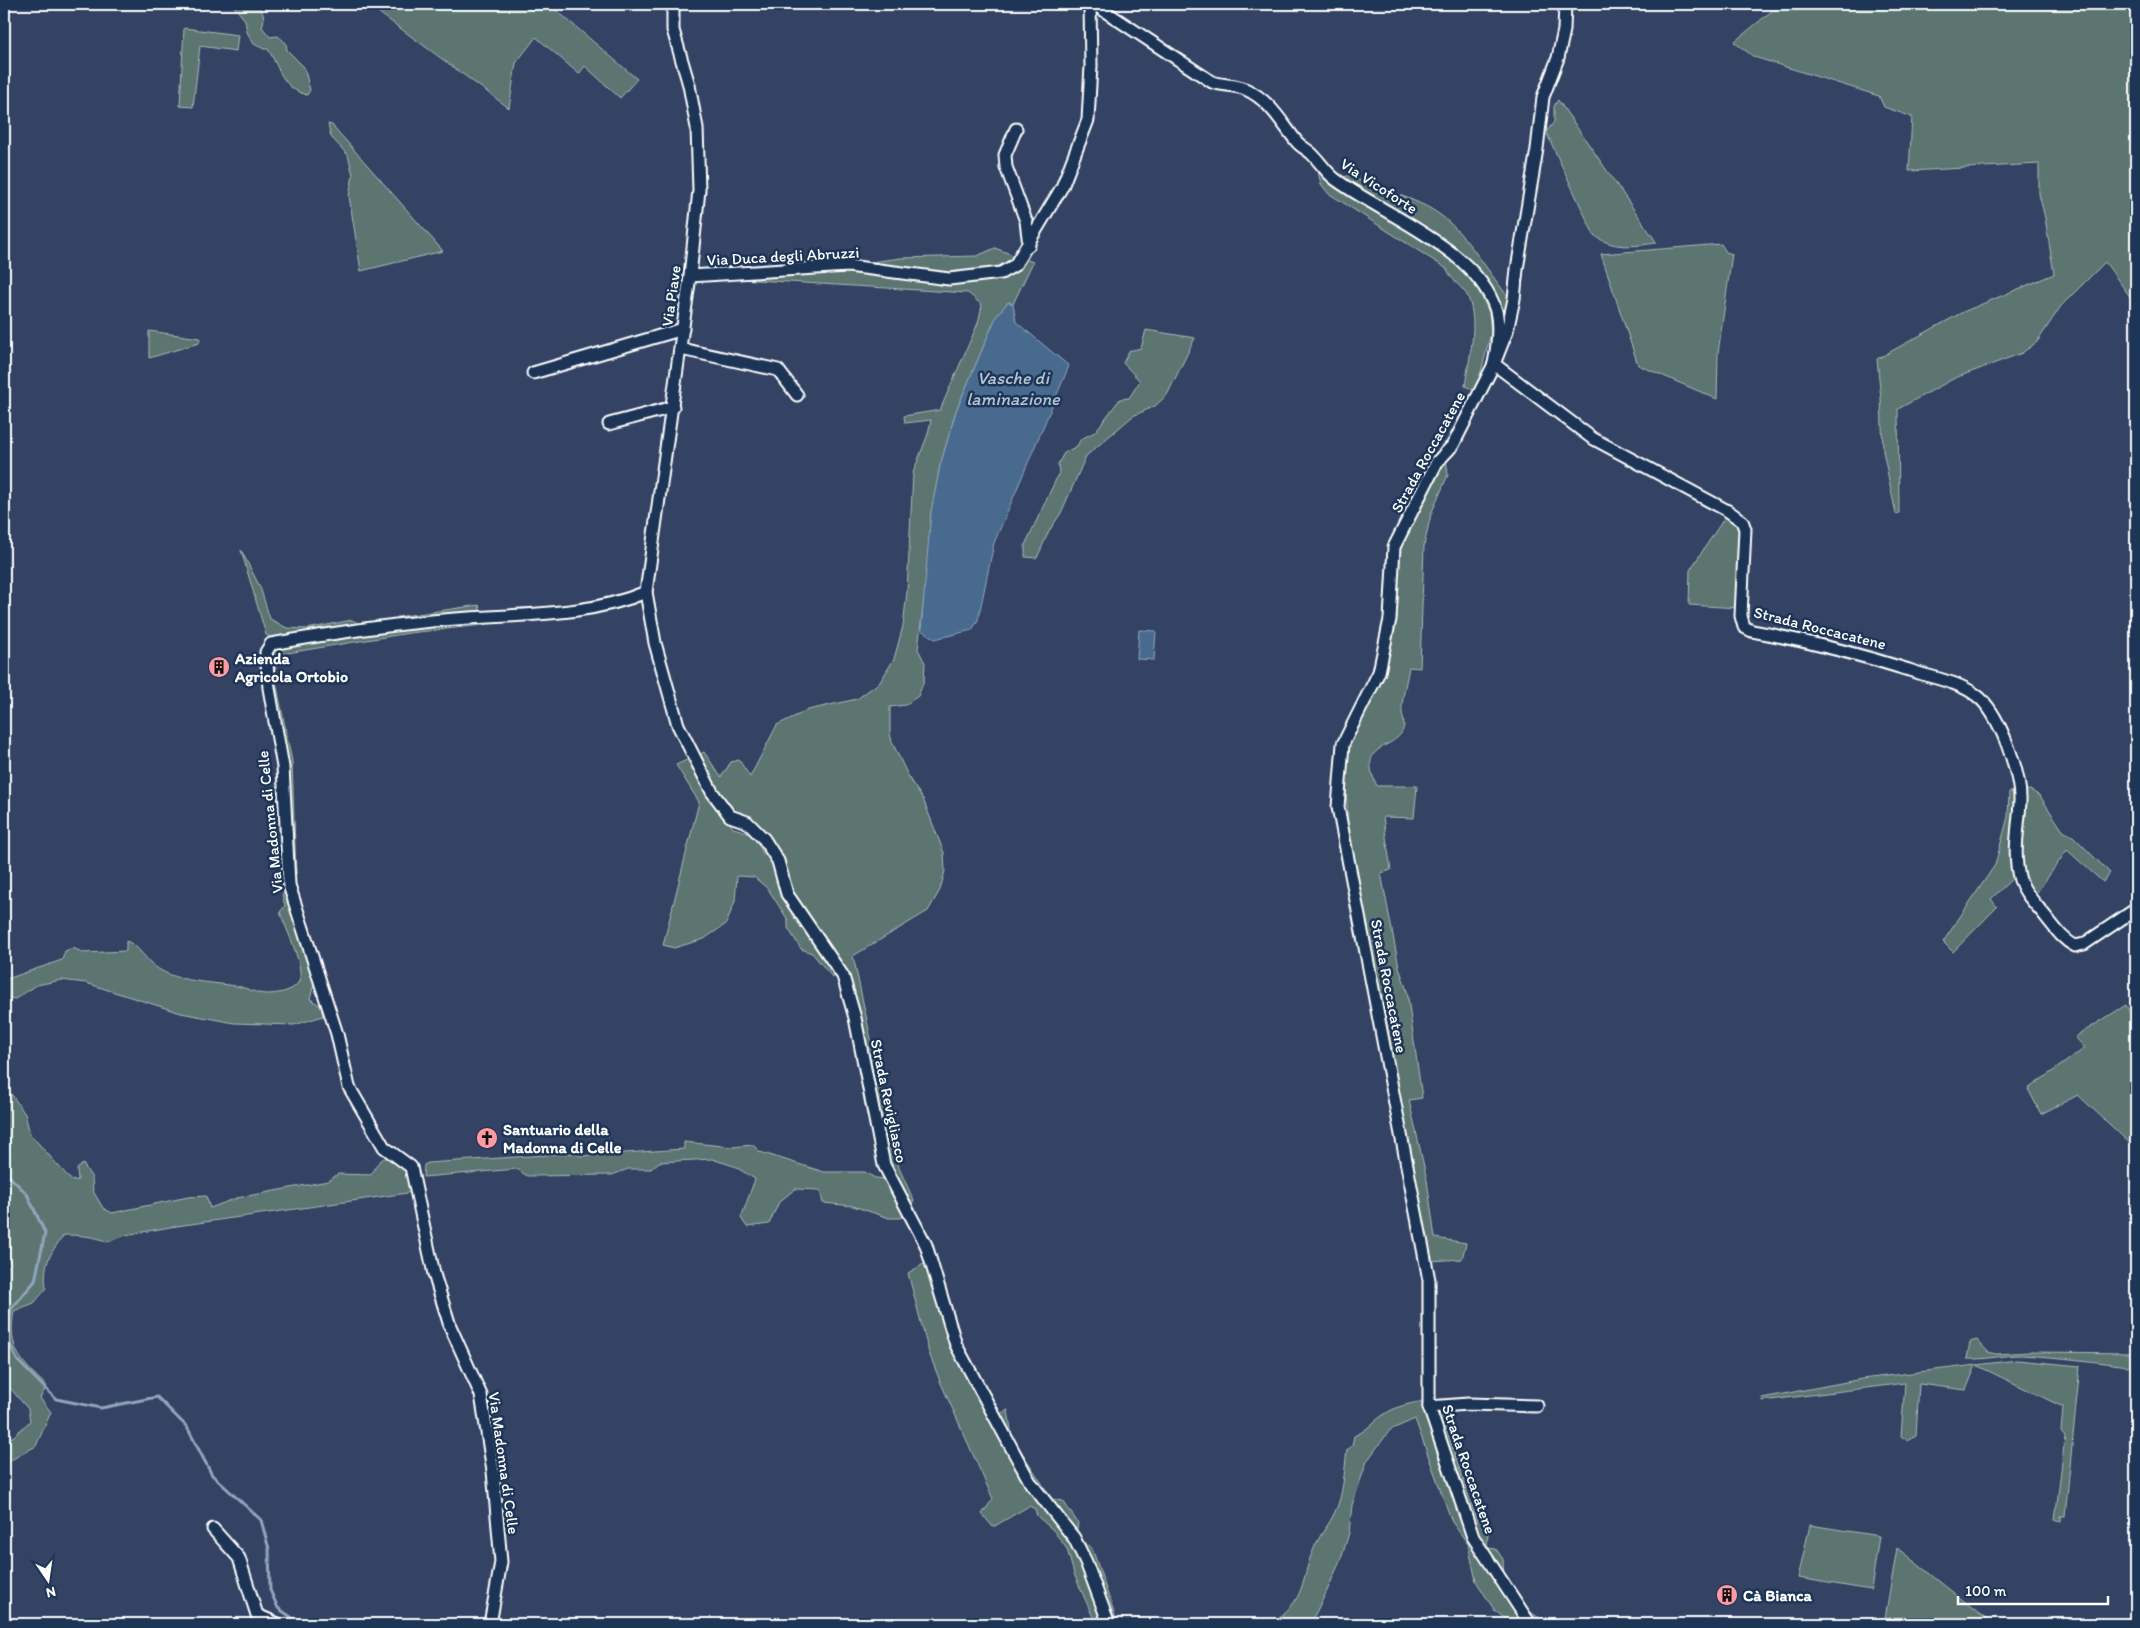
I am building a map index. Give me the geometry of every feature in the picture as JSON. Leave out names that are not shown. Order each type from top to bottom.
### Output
[{"type":"street","name":"Via Piave","points":[[646,592],[654,523],[673,406],[699,190],[697,128],[689,85],[673,30],[673,4]]},
{"type":"street","name":"Via Duca degli Abruzzi","points":[[690,276],[848,266],[949,279],[1001,273],[1015,265],[1062,188],[1088,120],[1092,4]]},
{"type":"street","name":"Via Vicoforte","points":[[1092,4],[1212,82],[1222,86],[1244,88],[1255,95],[1276,112],[1298,144],[1311,153],[1336,179],[1440,244],[1465,265],[1490,296],[1496,310],[1497,344],[1494,364]]},
{"type":"street","name":"Strada Roccacatene","points":[[1530,1624],[1473,1537],[1429,1407],[1429,1280],[1338,807],[1343,744],[1379,672],[1390,619],[1394,547],[1437,462],[1453,445],[1494,364],[1507,331],[1514,299],[1517,269],[1537,149],[1542,97],[1558,58],[1566,4]]},
{"type":"street","points":[[1016,129],[1004,155],[1006,167],[1026,221],[1028,245]]},
{"type":"street","points":[[534,373],[683,329]]},
{"type":"street","points":[[680,349],[778,370],[797,395]]},
{"type":"street","name":"Strada Roccacatene","points":[[1494,364],[1592,438],[1728,511],[1742,521],[1745,529],[1741,616],[1744,627],[1752,631],[1816,642],[1959,685],[1978,696],[1988,706],[1997,723],[2020,790],[2017,860],[2020,879],[2033,902],[2066,941],[2074,946],[2084,944],[2136,909]]},
{"type":"street","points":[[609,424],[673,406]]},
{"type":"street","name":"Via Madonna di Celle","points":[[490,1624],[502,1562],[493,1471],[481,1395],[450,1326],[434,1274],[411,1168],[384,1147],[349,1087],[337,1034],[289,885],[283,768],[268,688],[266,652],[271,644],[387,626],[581,609],[624,602],[646,592]]},
{"type":"street","name":"Strada Revigliasco","points":[[646,592],[655,643],[678,725],[712,792],[730,816],[747,822],[764,839],[778,861],[787,894],[843,976],[856,1018],[882,1158],[926,1245],[956,1345],[1030,1482],[1074,1538],[1086,1562],[1108,1624]]},
{"type":"street","points":[[1429,1407],[1468,1404],[1538,1406]]},
{"type":"street","points":[[213,1529],[239,1558],[257,1615],[278,1624]]},
{"type":"green space","points":[[232,4],[256,4],[264,17],[262,27],[270,37],[278,36],[286,43],[287,50],[304,67],[310,90],[307,95],[298,92],[286,82],[268,49],[254,44],[247,32],[245,20]]},
{"type":"green space","points":[[367,4],[549,4],[637,79],[620,98],[585,66],[579,74],[536,37],[516,63],[509,108]]},
{"type":"green space","points":[[1767,4],[2136,4],[2136,305],[2105,262],[2061,306],[2037,342],[2022,353],[1955,378],[1898,409],[1899,513],[1896,514],[1883,451],[1877,359],[1963,312],[2054,274],[2039,194],[2039,164],[1909,171],[1912,117],[1884,107],[1879,96],[1754,57],[1734,42],[1773,10]]},
{"type":"green space","points":[[184,28],[238,35],[236,51],[200,46],[193,107],[180,106]]},
{"type":"green space","points":[[1558,100],[1657,243],[1632,246],[1616,245],[1601,240],[1594,235],[1546,132],[1554,122],[1554,106]]},
{"type":"green space","points":[[328,124],[332,125],[443,251],[361,271],[349,196],[353,175],[348,155],[331,137]]},
{"type":"green space","points":[[1318,171],[1333,183],[1459,265],[1476,286],[1489,312],[1491,333],[1476,391],[1465,386],[1473,330],[1471,308],[1466,294],[1447,269],[1328,193],[1321,184]]},
{"type":"green space","points":[[1349,175],[1372,186],[1421,204],[1443,217],[1453,226],[1471,246],[1511,300],[1504,329],[1484,283],[1342,178]]},
{"type":"green space","points":[[1721,244],[1726,252],[1732,254],[1718,353],[1717,399],[1638,365],[1601,254]]},
{"type":"green space","points":[[995,248],[1018,257],[1001,269],[950,274],[863,263],[901,258],[977,256]]},
{"type":"green space","points":[[1022,258],[1033,262],[1013,304],[1008,302],[996,317],[956,411],[940,466],[931,513],[927,574],[918,649],[925,663],[924,681],[918,696],[905,705],[890,707],[892,742],[910,780],[923,799],[944,853],[945,871],[940,890],[928,911],[853,956],[899,1168],[914,1201],[910,1204],[887,1166],[843,970],[833,978],[812,953],[801,949],[788,928],[788,920],[768,889],[754,877],[737,876],[735,901],[726,924],[704,939],[674,948],[663,945],[699,802],[676,765],[704,752],[721,777],[731,762],[739,760],[750,777],[777,725],[808,710],[857,699],[880,682],[894,659],[903,626],[907,592],[913,473],[928,434],[931,420],[905,423],[904,416],[940,410],[978,323],[982,305],[968,293],[739,279],[739,277],[849,271],[981,278]],"holes":[[[719,807],[730,809],[747,817],[754,823],[777,854],[763,854],[752,836],[733,828]]]},
{"type":"green space","points":[[1146,330],[1195,338],[1167,395],[1155,406],[1133,416],[1086,456],[1061,513],[1049,531],[1037,558],[1025,557],[1025,545],[1059,473],[1058,464],[1064,453],[1077,446],[1081,439],[1095,432],[1120,399],[1129,398],[1140,381],[1123,363],[1129,351],[1141,348]]},
{"type":"green space","points":[[149,331],[200,338],[199,343],[149,358]]},
{"type":"green space","points":[[1446,457],[1448,475],[1431,514],[1424,546],[1420,668],[1409,667],[1402,711],[1404,725],[1401,733],[1375,753],[1371,760],[1371,771],[1377,786],[1417,786],[1414,818],[1383,817],[1391,870],[1381,873],[1399,967],[1407,991],[1422,1098],[1409,1100],[1427,1180],[1435,1238],[1466,1243],[1462,1259],[1430,1261],[1348,828],[1345,762],[1350,741],[1385,665],[1397,619],[1396,549]]},
{"type":"green space","points":[[1725,517],[1740,526],[1738,608],[1689,605],[1690,570]]},
{"type":"green space","points":[[241,550],[260,587],[270,619],[287,628],[307,629],[352,620],[364,626],[277,641],[266,635]]},
{"type":"green space","points":[[479,605],[481,614],[401,621],[397,617]]},
{"type":"green space","points":[[482,619],[483,625],[409,633],[281,654],[274,672],[292,761],[296,874],[269,665],[275,650],[282,646],[397,627]]},
{"type":"green space","points":[[2030,790],[2040,796],[2063,831],[2073,836],[2110,873],[2103,882],[2067,850],[2033,898],[2016,875],[1991,899],[1997,907],[1953,952],[1943,942],[1995,865],[2008,817],[2009,792]]},
{"type":"green space","points":[[288,891],[313,971],[314,984],[310,999],[321,1006],[323,1016],[294,1025],[234,1023],[181,1013],[86,983],[61,980],[37,985],[15,999],[4,997],[4,980],[62,960],[65,951],[73,948],[84,953],[126,951],[126,941],[135,946],[160,970],[178,977],[199,982],[241,987],[263,994],[284,992],[295,986],[300,977],[298,959],[280,912],[285,906],[282,894]]},
{"type":"green space","points":[[2126,1005],[2136,1025],[2136,1149],[2078,1095],[2041,1114],[2028,1089],[2085,1048],[2075,1037]]},
{"type":"green space","points":[[4,1089],[12,1095],[25,1114],[30,1134],[72,1181],[78,1180],[77,1169],[83,1164],[92,1178],[93,1191],[103,1208],[112,1213],[188,1197],[206,1196],[210,1208],[237,1198],[328,1181],[338,1174],[371,1175],[379,1162],[387,1158],[395,1160],[409,1169],[414,1192],[170,1227],[126,1235],[107,1242],[92,1237],[64,1235],[54,1248],[46,1266],[46,1289],[34,1303],[14,1311],[12,1324],[18,1354],[30,1370],[47,1386],[40,1398],[51,1412],[36,1446],[4,1464],[4,1441],[14,1436],[30,1421],[28,1409],[4,1381],[4,1271],[11,1264],[4,1249]]},
{"type":"green space","points":[[684,1142],[732,1147],[753,1145],[760,1152],[824,1172],[865,1172],[875,1178],[886,1179],[906,1214],[901,1218],[889,1218],[853,1206],[823,1203],[820,1190],[795,1189],[779,1202],[769,1224],[747,1227],[741,1218],[755,1179],[734,1166],[712,1159],[659,1162],[651,1169],[628,1169],[612,1175],[527,1176],[517,1169],[423,1177],[424,1165],[428,1163],[574,1153],[581,1156],[684,1149]]},
{"type":"green space","points":[[927,1262],[991,1418],[1008,1410],[1012,1437],[1052,1499],[1063,1501],[1078,1523],[1077,1530],[1084,1542],[1092,1548],[1118,1624],[1096,1624],[1074,1574],[1067,1549],[1053,1530],[1037,1516],[1035,1509],[1029,1506],[993,1527],[982,1514],[993,1499],[929,1353],[908,1273]]},
{"type":"green space","points":[[1977,1340],[1988,1352],[1996,1354],[2029,1352],[2136,1353],[2136,1367],[2065,1358],[2021,1355],[1967,1359],[1970,1342]]},
{"type":"green space","points":[[2017,1360],[2080,1366],[2065,1516],[2061,1516],[2061,1522],[2055,1520],[2065,1437],[2061,1432],[2063,1407],[1976,1365]]},
{"type":"green space","points":[[1976,1365],[1966,1390],[1919,1384],[1916,1436],[1908,1441],[1901,1436],[1905,1383],[1763,1401],[1762,1398],[1862,1379]]},
{"type":"green space","points":[[1434,1400],[1444,1422],[1477,1521],[1483,1518],[1488,1531],[1487,1548],[1496,1549],[1503,1559],[1504,1579],[1517,1598],[1532,1613],[1548,1624],[1513,1624],[1495,1611],[1476,1581],[1468,1544],[1452,1522],[1415,1419],[1390,1430],[1367,1461],[1352,1505],[1349,1533],[1342,1556],[1310,1624],[1269,1624],[1291,1606],[1301,1589],[1310,1557],[1320,1536],[1332,1518],[1340,1499],[1347,1450],[1352,1446],[1354,1436],[1398,1407]]},
{"type":"green space","points":[[1810,1525],[1879,1536],[1871,1590],[1798,1578]]},
{"type":"green space","points":[[1897,1548],[1993,1624],[1884,1624]]},
{"type":"water","name":"Vasche di laminazione","points":[[1008,302],[1013,304],[1016,322],[1069,366],[994,543],[978,620],[972,630],[935,639],[921,630],[931,512],[940,466],[956,411],[996,317]]},
{"type":"water","points":[[1139,630],[1156,631],[1154,660],[1137,659]]},
{"type":"waterway","points":[[4,1171],[27,1194],[45,1233],[35,1281],[11,1309],[6,1335],[17,1360],[56,1399],[101,1408],[157,1397],[187,1427],[212,1475],[261,1520],[269,1549],[270,1590],[278,1608],[301,1624]]},
{"type":"place","name":"Azienda Agricola Ortobio","points":[[219,667]]},
{"type":"place","name":"Santuario della Madonna di Celle","points":[[487,1138]]},
{"type":"place","name":"Cà Bianca","points":[[1727,1595]]}]
